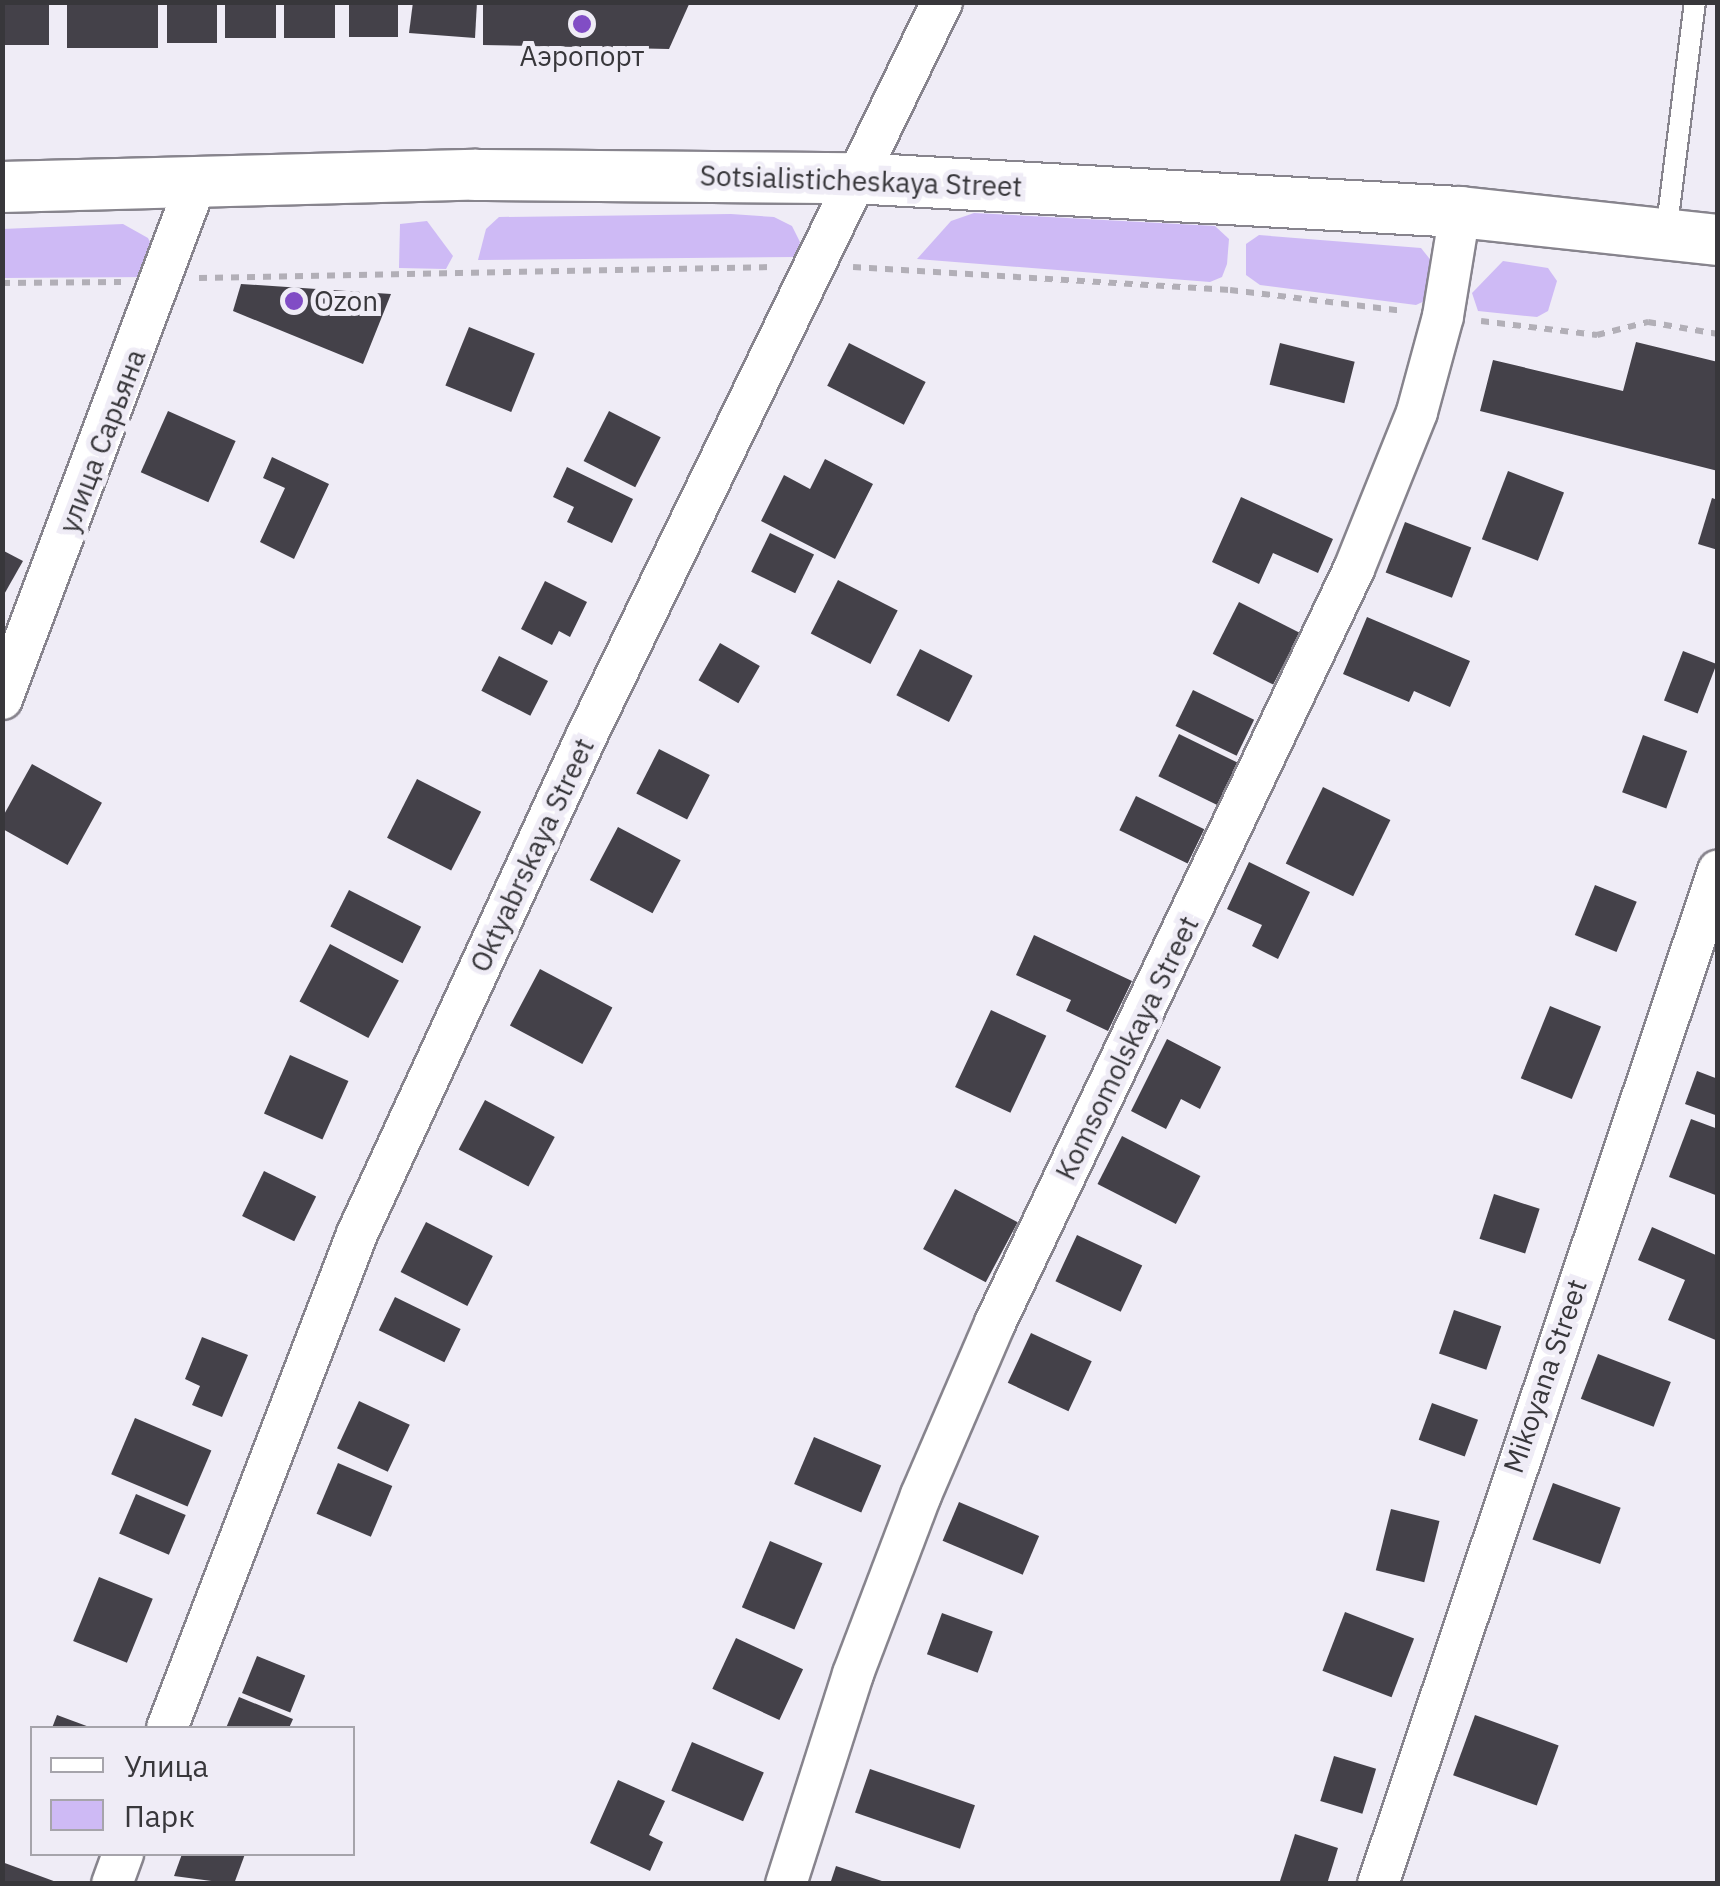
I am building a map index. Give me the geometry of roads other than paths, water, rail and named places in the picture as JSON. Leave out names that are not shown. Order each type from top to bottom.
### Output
[{"type":"street","name":"Oktyabrskaya Street","points":[[168,1726],[357,1234],[586,737],[820,265],[853,178],[942,2]]},
{"type":"street","name":"Sotsialisticheskaya Street","points":[[2,187],[666,174],[853,178],[1460,212],[1718,240]]},
{"type":"street","name":"улица Сарьяна","points":[[2,699],[197,181]]},
{"type":"street","name":"Komsomolskaya Street","points":[[786,1884],[852,1674],[921,1495],[995,1323],[1354,569],[1417,412],[1443,316],[1460,212]]},
{"type":"street","name":"Mikoyana Street","points":[[1378,1884],[1718,871]]},
{"type":"street","points":[[112,1884],[122,1856]]},
{"type":"lane","points":[[1666,234],[1695,2]]},
{"type":"place","name":"Аэропорт","points":[[582,24]]},
{"type":"place","name":"Ozon","points":[[294,301]]}]
